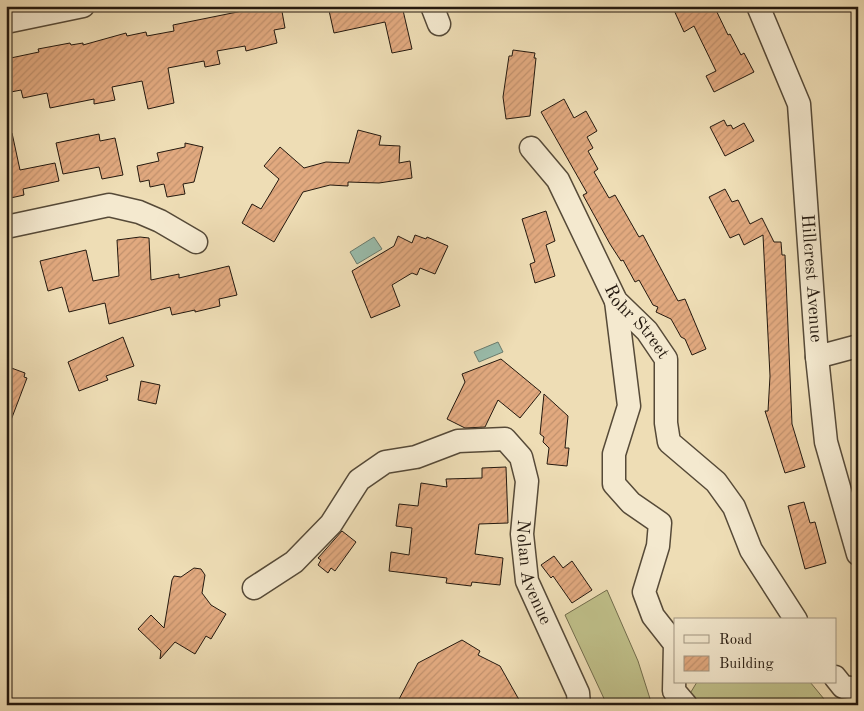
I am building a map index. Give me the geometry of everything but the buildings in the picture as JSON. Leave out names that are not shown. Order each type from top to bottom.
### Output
[{"type":"street","points":[[6,22],[83,6]]},
{"type":"street","name":"Hillcrest Avenue","points":[[758,6],[799,104],[817,357],[826,442],[858,554]]},
{"type":"street","name":"Rohr Street","points":[[531,148],[558,180],[616,300],[647,331],[666,359],[666,423],[669,442],[716,482],[734,507],[751,550],[795,618]]},
{"type":"street","points":[[6,227],[109,205],[139,212],[160,220],[196,242]]},
{"type":"street","points":[[616,300],[629,406],[614,454],[614,484],[631,502],[660,522],[658,546],[644,592],[653,616],[674,644],[674,691],[686,705]]},
{"type":"street","points":[[817,357],[858,346]]},
{"type":"street","name":"Nolan Avenue","points":[[254,588],[294,562],[331,524],[359,480],[385,462],[416,457],[458,441],[506,439],[521,456],[527,481],[522,534],[527,581],[578,693],[578,705]]},
{"type":"street","points":[[836,678],[843,687],[858,689]]},
{"type":"green space","points":[[607,590],[638,661],[652,705],[607,705],[565,615]]},
{"type":"green space","points":[[696,684],[812,684],[829,705],[683,705]]},
{"type":"shaded area","points":[[374,237],[382,249],[357,264],[350,252]]},
{"type":"shaded area","points":[[498,342],[503,352],[479,362],[474,352]]}]
